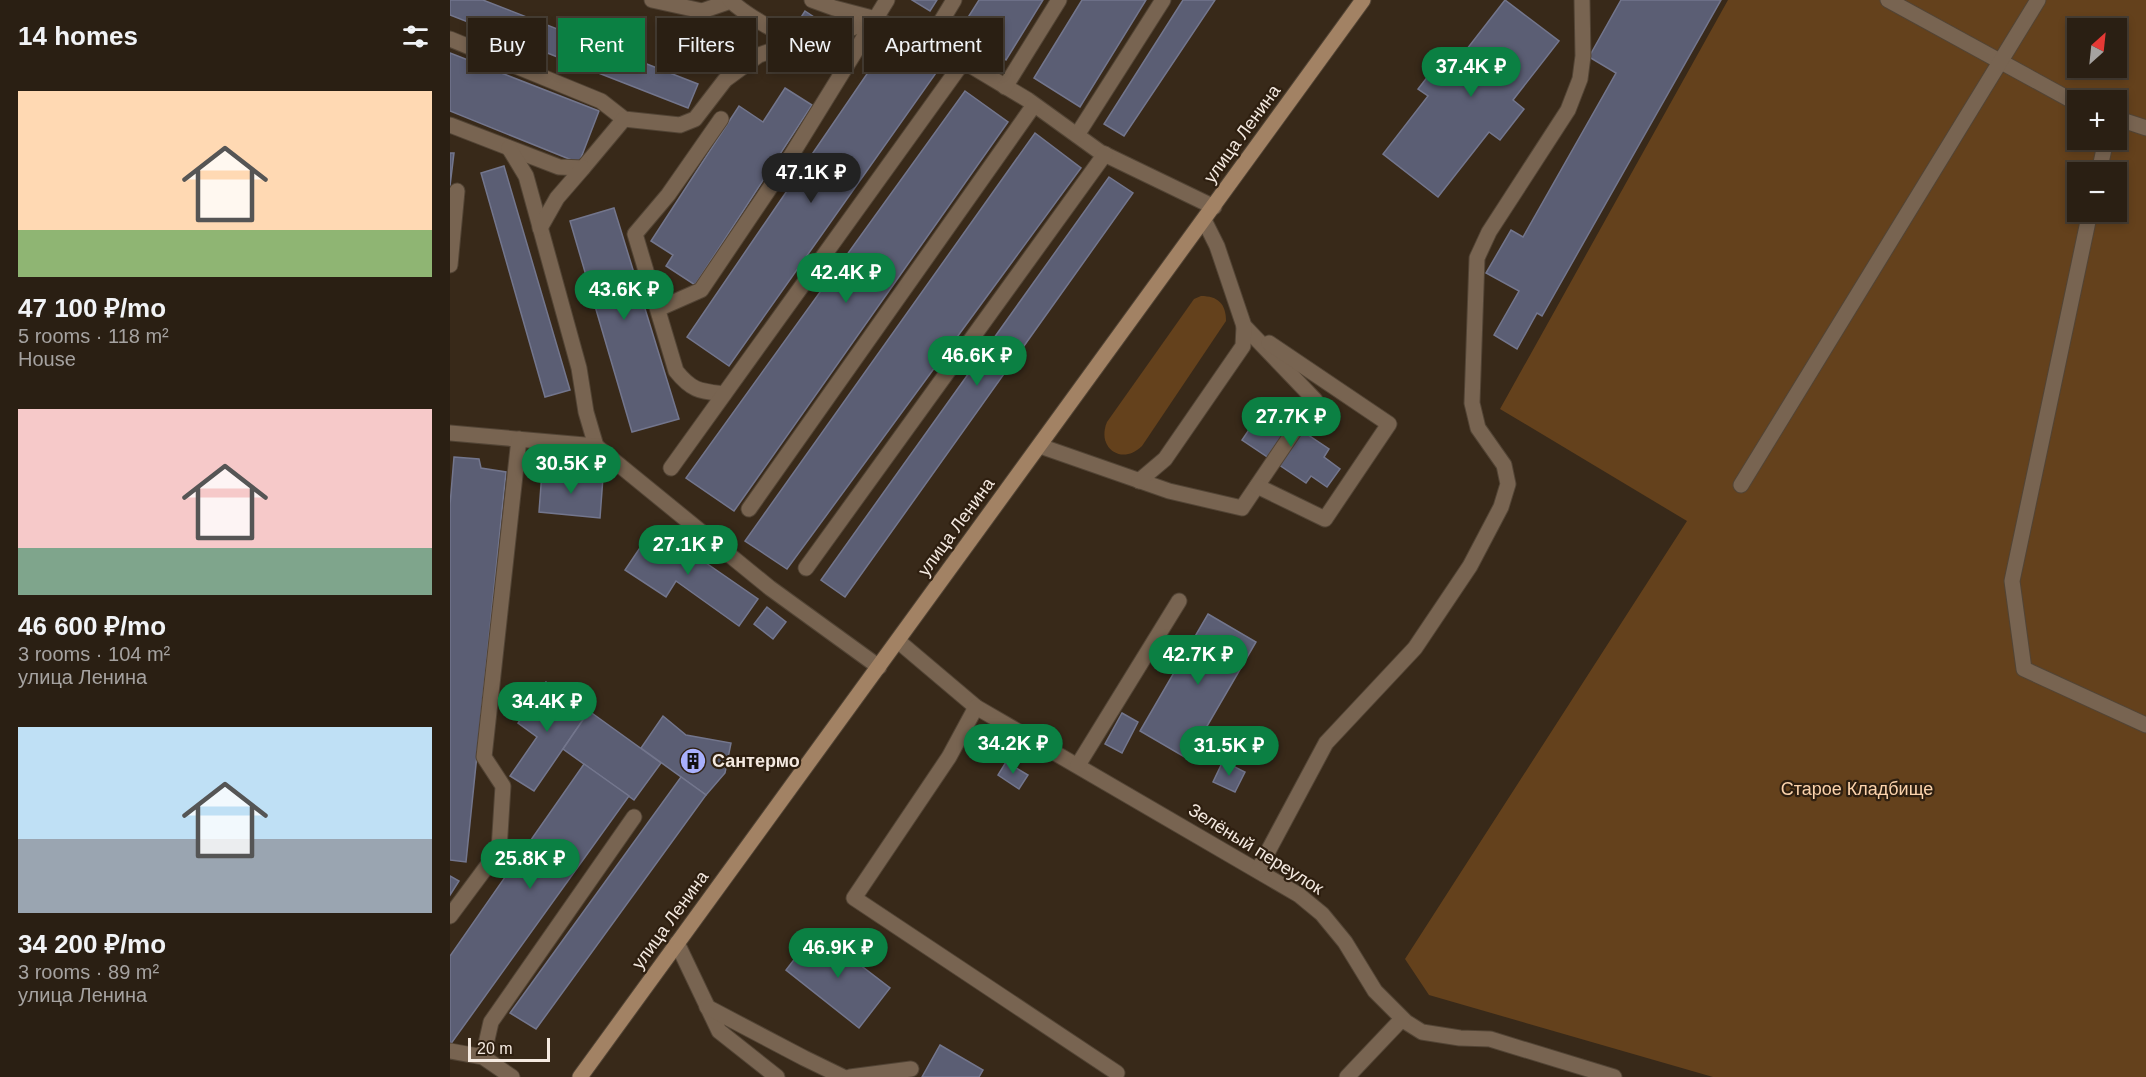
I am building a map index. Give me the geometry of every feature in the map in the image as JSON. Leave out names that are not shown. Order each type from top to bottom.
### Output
[{"type":"main road","name":"улица Ленина","points":[[580,1077],[1363,0]]},
{"type":"lane","points":[[652,0],[702,11],[731,0],[740,9],[768,26]]},
{"type":"lane","points":[[812,0],[872,18]]},
{"type":"lane","points":[[877,18],[887,0]]},
{"type":"lane","points":[[943,18],[954,0]]},
{"type":"lane","points":[[1005,87],[1059,0]]},
{"type":"lane","points":[[1077,135],[1163,0]]},
{"type":"lane","points":[[1258,870],[1326,742],[1415,648],[1470,566],[1501,507],[1508,484],[1504,465],[1478,428],[1472,403],[1478,258],[1489,232],[1568,110],[1580,79],[1583,56],[1582,0]]},
{"type":"lane","points":[[1888,0],[2067,98]]},
{"type":"lane","points":[[1741,485],[2038,0]]},
{"type":"lane","points":[[658,309],[701,290],[784,167],[864,38]]},
{"type":"lane","points":[[450,39],[601,101],[624,119],[680,125],[695,119],[725,80],[759,55],[768,52]]},
{"type":"lane","points":[[671,468],[956,72]]},
{"type":"lane","points":[[980,72],[1034,105],[1105,154],[1214,207]]},
{"type":"lane","points":[[749,509],[1034,105]]},
{"type":"lane","points":[[540,228],[557,198],[624,119]]},
{"type":"lane","points":[[721,119],[668,195],[635,234],[676,371],[687,385],[700,391],[724,394]]},
{"type":"lane","points":[[2127,122],[2146,128]]},
{"type":"lane","points":[[450,125],[559,167],[583,168]]},
{"type":"lane","points":[[509,148],[526,177],[579,368],[586,412],[596,446]]},
{"type":"lane","points":[[806,568],[1105,154]]},
{"type":"lane","points":[[450,265],[457,191]]},
{"type":"lane","points":[[1139,481],[1166,459],[1243,346],[1244,326],[1217,246],[1204,220]]},
{"type":"lane","points":[[2088,222],[2012,581],[2024,669],[2146,725]]},
{"type":"lane","points":[[1040,446],[1169,491],[1242,508],[1315,400],[1244,326]]},
{"type":"lane","points":[[1244,326],[1389,424],[1325,519],[1257,486]]},
{"type":"lane","points":[[450,433],[596,446],[770,588],[879,667]]},
{"type":"lane","points":[[450,916],[499,850],[503,786],[484,757],[519,439]]},
{"type":"lane","points":[[1078,765],[1179,601]]},
{"type":"lane","name":"Зелёный переулок","points":[[898,641],[976,707],[1299,895],[1345,942],[1375,991],[1402,1019],[1422,1032],[1460,1038],[1490,1039],[1614,1077]]},
{"type":"lane","points":[[976,707],[949,757],[854,898],[1117,1073]]},
{"type":"lane","points":[[489,1067],[490,1022],[634,817]]},
{"type":"lane","points":[[677,943],[719,1031],[777,1077]]},
{"type":"lane","points":[[707,1007],[843,1077]]},
{"type":"lane","points":[[1347,1077],[1402,1019]]},
{"type":"lane","points":[[450,1051],[512,1077]]},
{"type":"lane","points":[[850,1077],[911,1070]]},
{"type":"green space","name":"Старое Кладбище","points":[[1728,0],[2146,0],[2146,1077],[1713,1077],[1429,995],[1405,959],[1687,521],[1500,409]]},
{"type":"green space","points":[[1201,296],[1220,302],[1226,321],[1142,446],[1127,454],[1113,451],[1105,440],[1107,422],[1194,299]]},
{"type":"building","points":[[450,0],[483,0],[529,18],[468,18],[468,22],[450,15]]},
{"type":"building","points":[[912,0],[937,0],[930,11]]},
{"type":"building","points":[[979,0],[1043,0],[1006,60],[1003,58],[1003,18],[968,18]]},
{"type":"building","points":[[1082,0],[1146,0],[1080,107],[1034,78]]},
{"type":"building","points":[[1183,0],[1215,0],[1124,136],[1104,124]]},
{"type":"building","points":[[1505,0],[1559,41],[1513,100],[1524,109],[1500,140],[1489,132],[1438,197],[1383,154],[1428,96],[1418,89],[1449,49],[1460,58]]},
{"type":"building","points":[[1621,0],[1721,0],[1542,316],[1537,313],[1517,349],[1494,335],[1519,291],[1486,273],[1511,230],[1523,237],[1616,73],[1589,57]]},
{"type":"building","points":[[805,11],[816,18],[801,18]]},
{"type":"building","points":[[546,25],[558,29],[558,57],[546,53]]},
{"type":"building","points":[[450,53],[468,60],[468,72],[499,72],[599,111],[579,163],[450,111]]},
{"type":"building","points":[[645,63],[657,68],[657,72],[667,72],[698,84],[688,108],[596,72],[645,72]]},
{"type":"building","points":[[868,72],[936,73],[729,366],[687,337]]},
{"type":"building","points":[[785,88],[812,105],[695,285],[666,266],[673,255],[651,241],[739,106],[763,122]]},
{"type":"building","points":[[965,91],[1008,122],[734,511],[686,478]]},
{"type":"building","points":[[1035,133],[1081,168],[787,569],[745,541]]},
{"type":"building","points":[[450,153],[454,153],[450,186]]},
{"type":"building","points":[[504,166],[570,390],[545,397],[481,173]]},
{"type":"building","points":[[1109,177],[1133,193],[845,597],[821,580]]},
{"type":"building","points":[[614,208],[679,419],[632,432],[570,221]]},
{"type":"building","points":[[1265,406],[1329,449],[1324,457],[1340,469],[1327,487],[1311,476],[1306,483],[1242,440]]},
{"type":"building","points":[[454,457],[479,459],[481,468],[506,472],[466,862],[450,860],[450,505]]},
{"type":"building","points":[[542,472],[603,477],[600,518],[539,512]]},
{"type":"building","points":[[654,527],[758,599],[739,626],[676,581],[666,597],[625,570]]},
{"type":"building","points":[[767,607],[786,622],[773,639],[754,624]]},
{"type":"building","points":[[1208,614],[1256,642],[1188,759],[1140,731]]},
{"type":"building","points":[[546,682],[589,711],[534,791],[510,776],[537,737],[518,723]]},
{"type":"building","points":[[589,711],[661,763],[634,800],[563,749]]},
{"type":"building","points":[[1122,713],[1138,722],[1122,753],[1105,744]]},
{"type":"building","name":"Сантермо","points":[[663,716],[686,735],[731,743],[725,773],[706,795],[641,748]]},
{"type":"building","points":[[1223,761],[1245,772],[1235,792],[1213,782]]},
{"type":"building","points":[[1006,762],[1028,775],[1019,789],[998,775]]},
{"type":"building","points":[[584,764],[629,796],[450,1045],[450,956]]},
{"type":"building","points":[[681,777],[706,795],[536,1029],[510,1013]]},
{"type":"building","points":[[450,876],[459,881],[450,895]]},
{"type":"building","points":[[816,931],[890,988],[859,1028],[786,970]]},
{"type":"building","points":[[940,1045],[983,1070],[979,1077],[922,1077]]},
{"type":"place","name":"Сантермо","points":[[693,761]]}]
